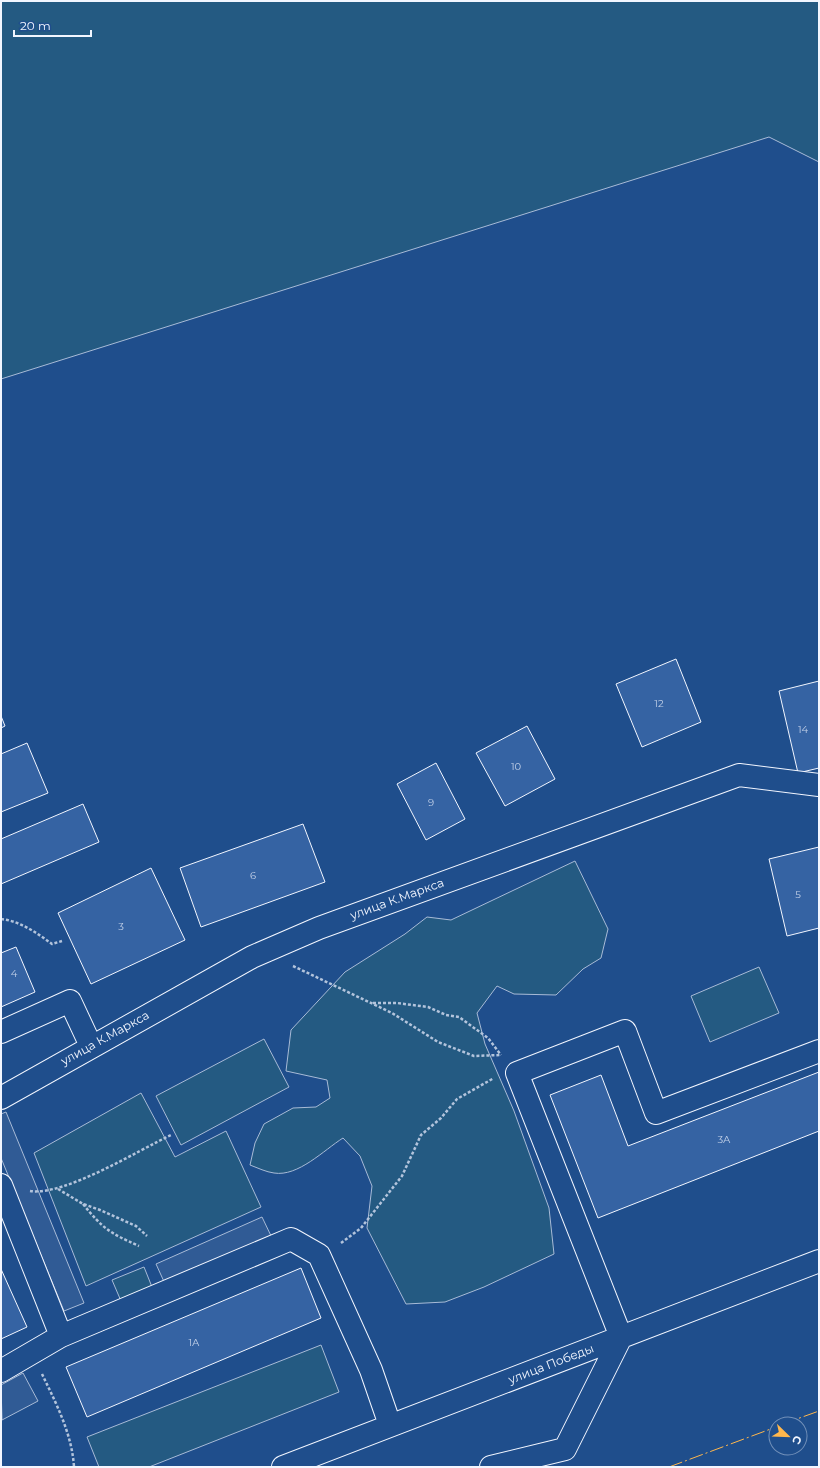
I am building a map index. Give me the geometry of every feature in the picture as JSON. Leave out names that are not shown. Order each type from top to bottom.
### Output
[{"type":"street","name":"улица К.Маркса","points":[[1,1098],[90,1046],[252,957],[312,931],[740,775],[819,785]]},
{"type":"street","points":[[1,1032],[70,1001],[90,1046]]},
{"type":"street","points":[[492,1467],[565,1449],[621,1337],[517,1074],[625,1030],[656,1113],[819,1051]]},
{"type":"street","points":[[1,1186],[61,1336]]},
{"type":"street","points":[[1,1371],[61,1336],[291,1239],[319,1255],[371,1370],[390,1425]]},
{"type":"street","name":"улица Победы","points":[[282,1467],[819,1261]]},
{"type":"path","points":[[1,919],[8,920],[33,930],[52,944],[62,941]]},
{"type":"path","points":[[287,965],[392,1013],[438,1042],[474,1056],[501,1055]]},
{"type":"path","points":[[370,1002],[397,1003],[428,1007],[446,1015],[459,1017],[488,1038],[517,1074]]},
{"type":"path","points":[[319,1255],[349,1239],[360,1228],[402,1176],[421,1135],[441,1118],[457,1099],[480,1085],[505,1073],[517,1074]]},
{"type":"path","points":[[1,1186],[39,1192],[58,1189],[99,1172],[171,1135]]},
{"type":"path","points":[[58,1189],[82,1204],[100,1210],[136,1226],[146,1236]]},
{"type":"path","points":[[82,1204],[99,1224],[110,1233],[139,1246]]},
{"type":"path","points":[[32,1353],[58,1407],[73,1454],[74,1467]]},
{"type":"shaded area","points":[[1,1],[819,1],[819,162],[769,137],[1,379]]},
{"type":"shaded area","points":[[575,861],[608,929],[601,958],[583,969],[556,995],[514,994],[497,986],[477,1013],[485,1044],[514,1111],[549,1208],[554,1254],[484,1287],[445,1302],[406,1304],[367,1228],[372,1186],[360,1156],[343,1138],[310,1162],[292,1171],[274,1173],[250,1165],[255,1143],[264,1124],[293,1108],[316,1107],[330,1098],[327,1080],[286,1071],[291,1030],[345,972],[405,934],[427,917],[451,920]]},
{"type":"shaded area","points":[[759,967],[779,1013],[710,1042],[691,996]]},
{"type":"shaded area","points":[[264,1039],[289,1087],[181,1145],[156,1096]]},
{"type":"shaded area","points":[[141,1093],[175,1157],[226,1131],[261,1207],[86,1286],[34,1153]]},
{"type":"shaded area","points":[[6,1112],[84,1303],[64,1311],[1,1158],[1,1114]]},
{"type":"shaded area","points":[[262,1217],[273,1240],[166,1286],[156,1264]]},
{"type":"shaded area","points":[[144,1267],[152,1287],[121,1301],[112,1280]]},
{"type":"shaded area","points":[[321,1345],[339,1392],[149,1467],[99,1467],[87,1437]]},
{"type":"shaded area","points":[[23,1373],[38,1401],[2,1420],[1,1385]]},
{"type":"building","points":[[676,659],[701,722],[642,747],[616,684]]},
{"type":"building","points":[[819,681],[819,768],[798,773],[779,691]]},
{"type":"building","points":[[1,716],[5,726],[1,728]]},
{"type":"building","points":[[527,726],[555,779],[505,806],[476,753]]},
{"type":"building","points":[[27,743],[48,793],[1,812],[1,754]]},
{"type":"building","points":[[436,763],[465,819],[426,840],[397,784]]},
{"type":"building","points":[[83,804],[99,842],[1,884],[1,839]]},
{"type":"building","points":[[303,824],[325,882],[201,927],[180,868]]},
{"type":"building","points":[[819,847],[819,928],[787,936],[769,859]]},
{"type":"building","points":[[151,868],[185,940],[91,984],[58,913]]},
{"type":"building","points":[[16,947],[35,992],[1,1007],[1,953]]},
{"type":"building","points":[[819,1072],[819,1131],[598,1218],[550,1095],[601,1075],[628,1146]]},
{"type":"building","points":[[301,1268],[321,1318],[87,1417],[66,1367]]},
{"type":"building","points":[[1,1269],[27,1327],[1,1339]]},
{"type":"power","points":[[805,1416],[819,1411]]},
{"type":"power","points":[[669,1467],[768,1430]]}]
